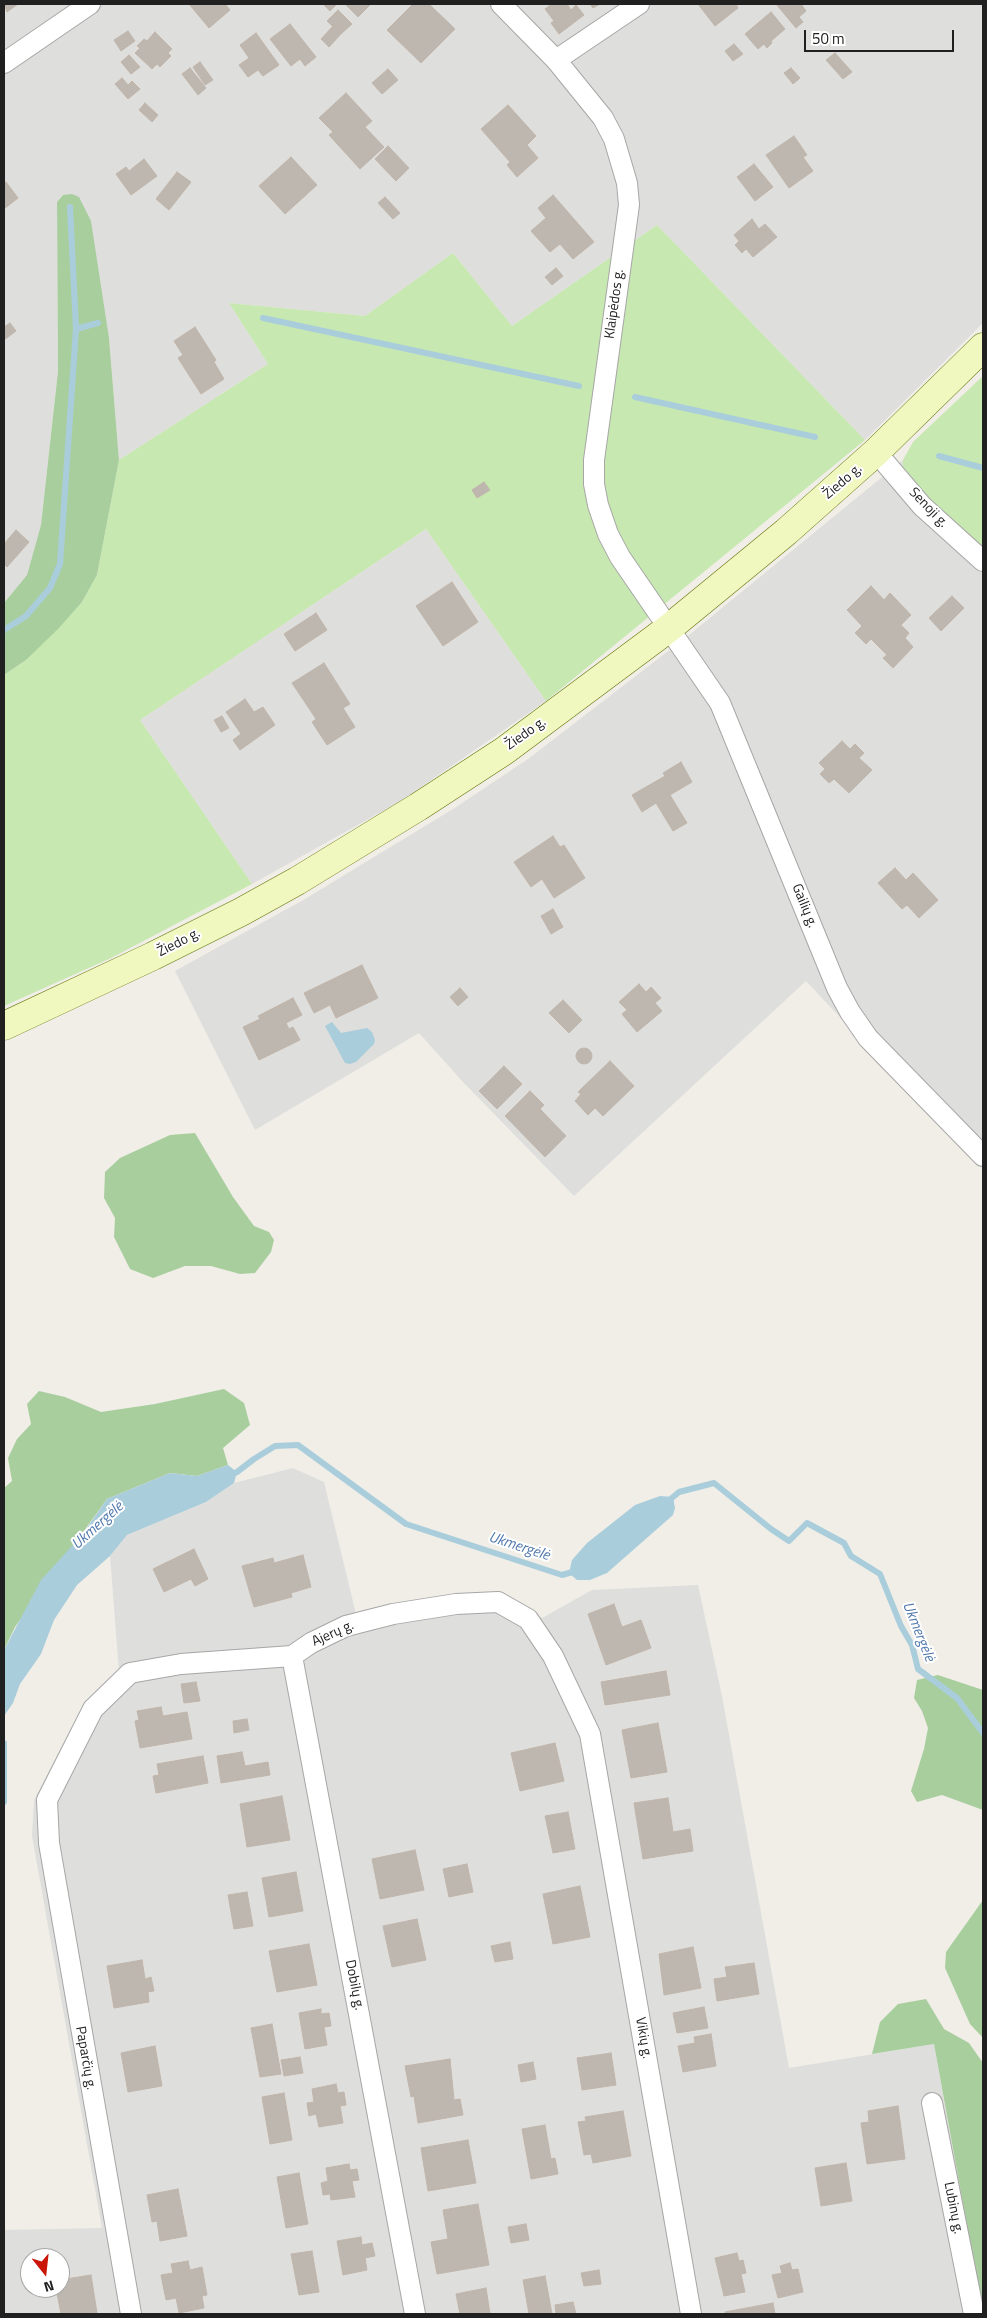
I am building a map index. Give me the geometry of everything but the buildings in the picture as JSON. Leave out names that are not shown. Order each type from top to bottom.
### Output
[{"type":"street","points":[[4,63],[90,4]]},
{"type":"street","name":"Klaipėdos g.","points":[[501,4],[556,60],[603,118],[617,148],[627,183],[629,205],[594,460],[594,484],[598,505],[608,534],[620,557],[669,628]]},
{"type":"street","points":[[556,60],[639,4]]},
{"type":"street","name":"Žiedo g.","points":[[4,1026],[153,956],[297,881],[418,807],[504,751],[669,628],[786,532],[876,452],[983,347]]},
{"type":"street","name":"Senoji g.","points":[[876,452],[922,506],[983,561]]},
{"type":"street","name":"Gailių g.","points":[[669,628],[720,703],[837,988],[850,1012],[868,1038],[983,1156]]},
{"type":"street","name":"Ajerų g.","points":[[47,1800],[92,1708],[130,1673],[181,1664],[292,1656],[311,1643],[346,1626],[393,1614],[456,1604],[498,1602],[528,1619],[554,1656],[590,1734],[595,1761]]},
{"type":"street","name":"Dobilų g.","points":[[292,1656],[415,2314]]},
{"type":"street","name":"Vikių g.","points":[[595,1761],[691,2314]]},
{"type":"street","name":"Paparčių g.","points":[[47,1800],[48,1843],[132,2314]]},
{"type":"street","name":"Lubinų g.","points":[[932,2102],[974,2314]]},
{"type":"shaded area","points":[[4,4],[983,4],[983,323],[865,440],[657,225],[512,326],[453,253],[365,316],[229,303],[268,364],[119,460],[109,338],[63,195],[57,202],[58,371],[41,525],[27,575],[4,603]]},
{"type":"shaded area","points":[[903,460],[903,469],[983,551],[983,1169],[806,981],[574,1196],[463,1082],[419,1033],[255,1130],[175,971],[305,899],[453,809],[528,759],[689,635]]},
{"type":"shaded area","points":[[426,529],[546,701],[399,802],[252,884],[140,720]]},
{"type":"shaded area","points":[[293,1468],[324,1482],[356,1614],[429,1598],[503,1592],[542,1618],[592,1590],[698,1585],[722,1696],[789,2068],[934,2044],[983,2314],[4,2314],[4,2230],[102,2228],[32,1836],[34,1800],[85,1702],[119,1671],[110,1556],[127,1535],[206,1502],[234,1483]]},
{"type":"green space","points":[[72,194],[79,197],[91,221],[109,338],[119,460],[97,575],[82,602],[58,629],[26,660],[4,675],[4,603],[27,575],[41,525],[58,371],[57,202],[63,195]]},
{"type":"green space","points":[[657,225],[865,440],[546,701],[426,529],[140,720],[252,884],[111,958],[4,1006],[4,675],[26,660],[82,602],[97,575],[119,460],[268,364],[229,303],[365,316],[453,253],[512,326]]},
{"type":"green space","points":[[983,376],[983,551],[928,500],[903,469],[903,460],[913,442]]},
{"type":"green space","points":[[195,1133],[233,1197],[254,1226],[269,1232],[274,1240],[271,1252],[255,1273],[240,1274],[211,1266],[185,1266],[153,1278],[130,1269],[114,1237],[115,1218],[104,1198],[105,1172],[120,1158],[170,1135]]},
{"type":"green space","points":[[224,1389],[244,1403],[250,1425],[223,1448],[228,1465],[197,1476],[170,1473],[107,1499],[15,1627],[4,1650],[4,1488],[12,1481],[8,1458],[17,1439],[31,1424],[27,1404],[39,1391],[65,1397],[101,1412],[155,1404]]},
{"type":"green space","points":[[938,1675],[983,1690],[983,1810],[942,1795],[917,1802],[911,1791],[924,1749],[928,1728],[922,1711],[914,1698],[917,1680]]},
{"type":"green space","points":[[983,1900],[983,2038],[970,2024],[945,1968],[946,1952]]},
{"type":"green space","points":[[926,1999],[944,2029],[969,2043],[983,2063],[983,2314],[934,2044],[872,2054],[880,2022],[898,2004]]},
{"type":"water","points":[[332,1022],[341,1033],[367,1028],[372,1032],[375,1040],[374,1044],[356,1062],[345,1063],[325,1026]]},
{"type":"water","points":[[228,1465],[237,1472],[234,1483],[206,1502],[127,1535],[110,1556],[77,1585],[54,1620],[41,1654],[20,1684],[13,1703],[4,1716],[4,1650],[41,1580],[82,1535],[107,1499],[170,1473],[197,1476]]},
{"type":"water","points":[[660,1496],[673,1497],[675,1508],[673,1515],[607,1573],[590,1580],[577,1580],[569,1573],[572,1560],[587,1543],[635,1505]]},
{"type":"waterway","points":[[4,630],[26,616],[50,588],[60,564],[76,329],[70,207]]},
{"type":"waterway","points":[[263,318],[579,386]]},
{"type":"waterway","points":[[76,329],[98,323]]},
{"type":"waterway","points":[[635,397],[815,437]]},
{"type":"waterway","points":[[939,456],[983,468]]},
{"type":"waterway","name":"Ukmergėlė","points":[[230,1475],[275,1446],[298,1445],[406,1524],[562,1575],[576,1571]]},
{"type":"waterway","name":"Ukmergėlė","points":[[667,1502],[679,1492],[714,1483],[771,1529],[789,1541],[807,1523],[844,1543],[851,1556],[880,1574],[901,1626],[912,1645],[918,1669],[957,1698],[983,1733]]},
{"type":"waterway","points":[[4,1743],[4,1802]]}]
